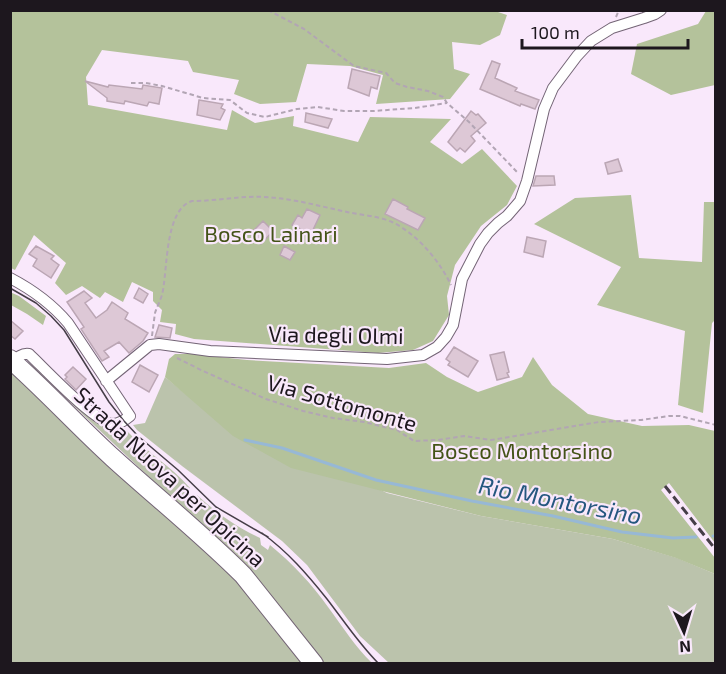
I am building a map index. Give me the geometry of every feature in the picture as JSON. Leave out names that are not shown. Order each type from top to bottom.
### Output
[{"type":"main road","name":"Strada Nuova per Opicina","points":[[12,360],[83,429],[236,568],[314,663]]},
{"type":"street","name":"Via degli Olmi","points":[[150,345],[159,344],[210,351],[362,359],[423,355],[437,347],[453,325],[462,279],[480,244],[520,201],[547,100],[553,88],[584,48],[601,34],[612,28],[655,14],[660,10]]},
{"type":"street","points":[[10,278],[36,293],[56,309],[78,336],[130,416],[116,424],[110,423],[96,416],[70,394],[29,354],[12,360]]},
{"type":"street","points":[[106,381],[150,345]]},
{"type":"path","points":[[268,10],[304,29],[354,66],[386,73],[396,83],[443,97],[526,181]]},
{"type":"path","points":[[131,82],[162,86],[203,98],[230,100],[248,113],[265,117],[297,109],[318,107],[344,111],[374,111],[447,103]]},
{"type":"path","points":[[150,345],[156,311],[162,295],[165,261],[172,229],[177,214],[185,204],[192,201],[248,197],[299,201],[390,222],[412,236],[437,261],[458,302]]},
{"type":"path","name":"Via Sottomonte","points":[[176,358],[266,399],[303,411],[397,430],[414,441],[464,436],[491,440],[599,422],[657,419],[669,416],[680,416],[716,425]]},
{"type":"green space","name":"Bosco Lainari","points":[[498,10],[507,15],[500,35],[480,45],[452,42],[454,69],[470,74],[450,99],[376,104],[383,75],[350,66],[307,64],[296,102],[260,104],[234,94],[239,80],[193,72],[188,61],[102,50],[86,77],[88,105],[227,130],[232,110],[255,123],[294,116],[293,126],[358,142],[370,117],[451,119],[430,142],[462,164],[482,149],[517,186],[507,205],[481,226],[455,265],[447,296],[449,315],[433,341],[413,350],[378,353],[194,339],[175,334],[176,324],[160,322],[162,310],[153,301],[153,292],[132,282],[123,302],[105,292],[100,298],[82,286],[66,295],[55,283],[66,263],[34,235],[15,270],[11,268],[10,11]]},
{"type":"green space","points":[[706,11],[715,11],[715,85],[671,95],[631,74],[637,44],[698,24]]},
{"type":"green space","points":[[631,195],[639,258],[702,262],[704,202],[715,202],[715,320],[712,323],[703,413],[678,405],[685,331],[597,305],[621,267],[534,224],[575,198]]},
{"type":"green space","points":[[10,292],[46,316],[43,325],[11,305]]},
{"type":"green space","name":"Bosco Montorsino","points":[[175,354],[389,368],[426,363],[447,377],[478,392],[522,377],[533,357],[552,385],[588,414],[642,426],[689,425],[715,431],[715,543],[669,483],[661,490],[715,558],[715,574],[676,558],[613,539],[481,516],[291,468],[233,436],[165,377],[169,359]]},
{"type":"green space","points":[[25,360],[95,421],[113,431],[126,430],[183,480],[190,488],[186,493],[193,500],[197,495],[227,519],[260,538],[261,545],[268,550],[270,545],[315,590],[372,663],[324,663],[274,601],[236,559]]},
{"type":"green space","points":[[10,371],[201,543],[244,587],[306,663],[11,663]]},
{"type":"green space","points":[[165,377],[193,400],[387,493],[481,516],[613,539],[677,558],[715,574],[715,663],[389,663],[360,636],[307,565],[282,541],[182,466],[133,425],[145,423]]},
{"type":"building","points":[[492,61],[500,64],[495,78],[517,88],[515,91],[539,100],[535,109],[521,104],[520,106],[480,89]]},
{"type":"building","points":[[352,69],[380,76],[377,89],[371,87],[369,96],[348,88]]},
{"type":"building","points":[[85,81],[108,87],[109,85],[142,89],[143,85],[162,88],[159,104],[149,102],[147,106],[125,101],[124,104],[107,101],[107,98]]},
{"type":"building","points":[[199,100],[223,104],[221,108],[225,110],[220,120],[197,115]]},
{"type":"building","points":[[471,111],[478,114],[486,123],[471,136],[475,141],[465,152],[460,148],[457,151],[448,142]]},
{"type":"building","points":[[306,113],[332,119],[328,128],[305,122]]},
{"type":"building","points":[[618,159],[622,171],[608,174],[605,163]]},
{"type":"building","points":[[536,176],[554,176],[555,185],[533,186]]},
{"type":"building","points":[[393,199],[425,218],[418,230],[385,214]]},
{"type":"building","points":[[307,209],[320,215],[311,234],[292,225],[298,215],[302,218]]},
{"type":"building","points":[[263,221],[273,231],[261,244],[250,234]]},
{"type":"building","points":[[527,237],[546,241],[543,257],[524,252]]},
{"type":"building","points":[[36,246],[54,256],[51,259],[59,265],[51,278],[33,266],[37,259],[29,254]]},
{"type":"building","points":[[284,246],[295,252],[290,260],[280,255]]},
{"type":"building","points":[[139,288],[148,294],[143,303],[134,298]]},
{"type":"building","points":[[84,291],[92,298],[85,303],[96,318],[107,310],[112,302],[128,313],[125,319],[148,333],[143,341],[129,353],[119,342],[104,351],[109,357],[102,361],[81,329],[84,327],[67,302]]},
{"type":"building","points":[[10,320],[23,331],[15,339],[10,335]]},
{"type":"building","points":[[159,325],[172,328],[170,338],[155,337]]},
{"type":"building","points":[[454,347],[478,361],[468,377],[448,365],[450,362],[446,359]]},
{"type":"building","points":[[504,352],[509,377],[497,380],[490,355]]},
{"type":"building","points":[[140,365],[158,375],[149,392],[132,382]]},
{"type":"building","points":[[73,367],[86,379],[76,390],[65,379],[67,377],[65,375]]},
{"type":"waterway","name":"Rio Montorsino","points":[[245,440],[282,448],[376,480],[472,501],[622,532],[673,538],[696,537]]},
{"type":"tram line","points":[[10,288],[36,303],[64,330],[109,402],[138,436],[216,507],[268,537]]},
{"type":"tram line","points":[[262,533],[304,572],[379,664]]},
{"type":"railway","points":[[665,486],[716,550]]}]
